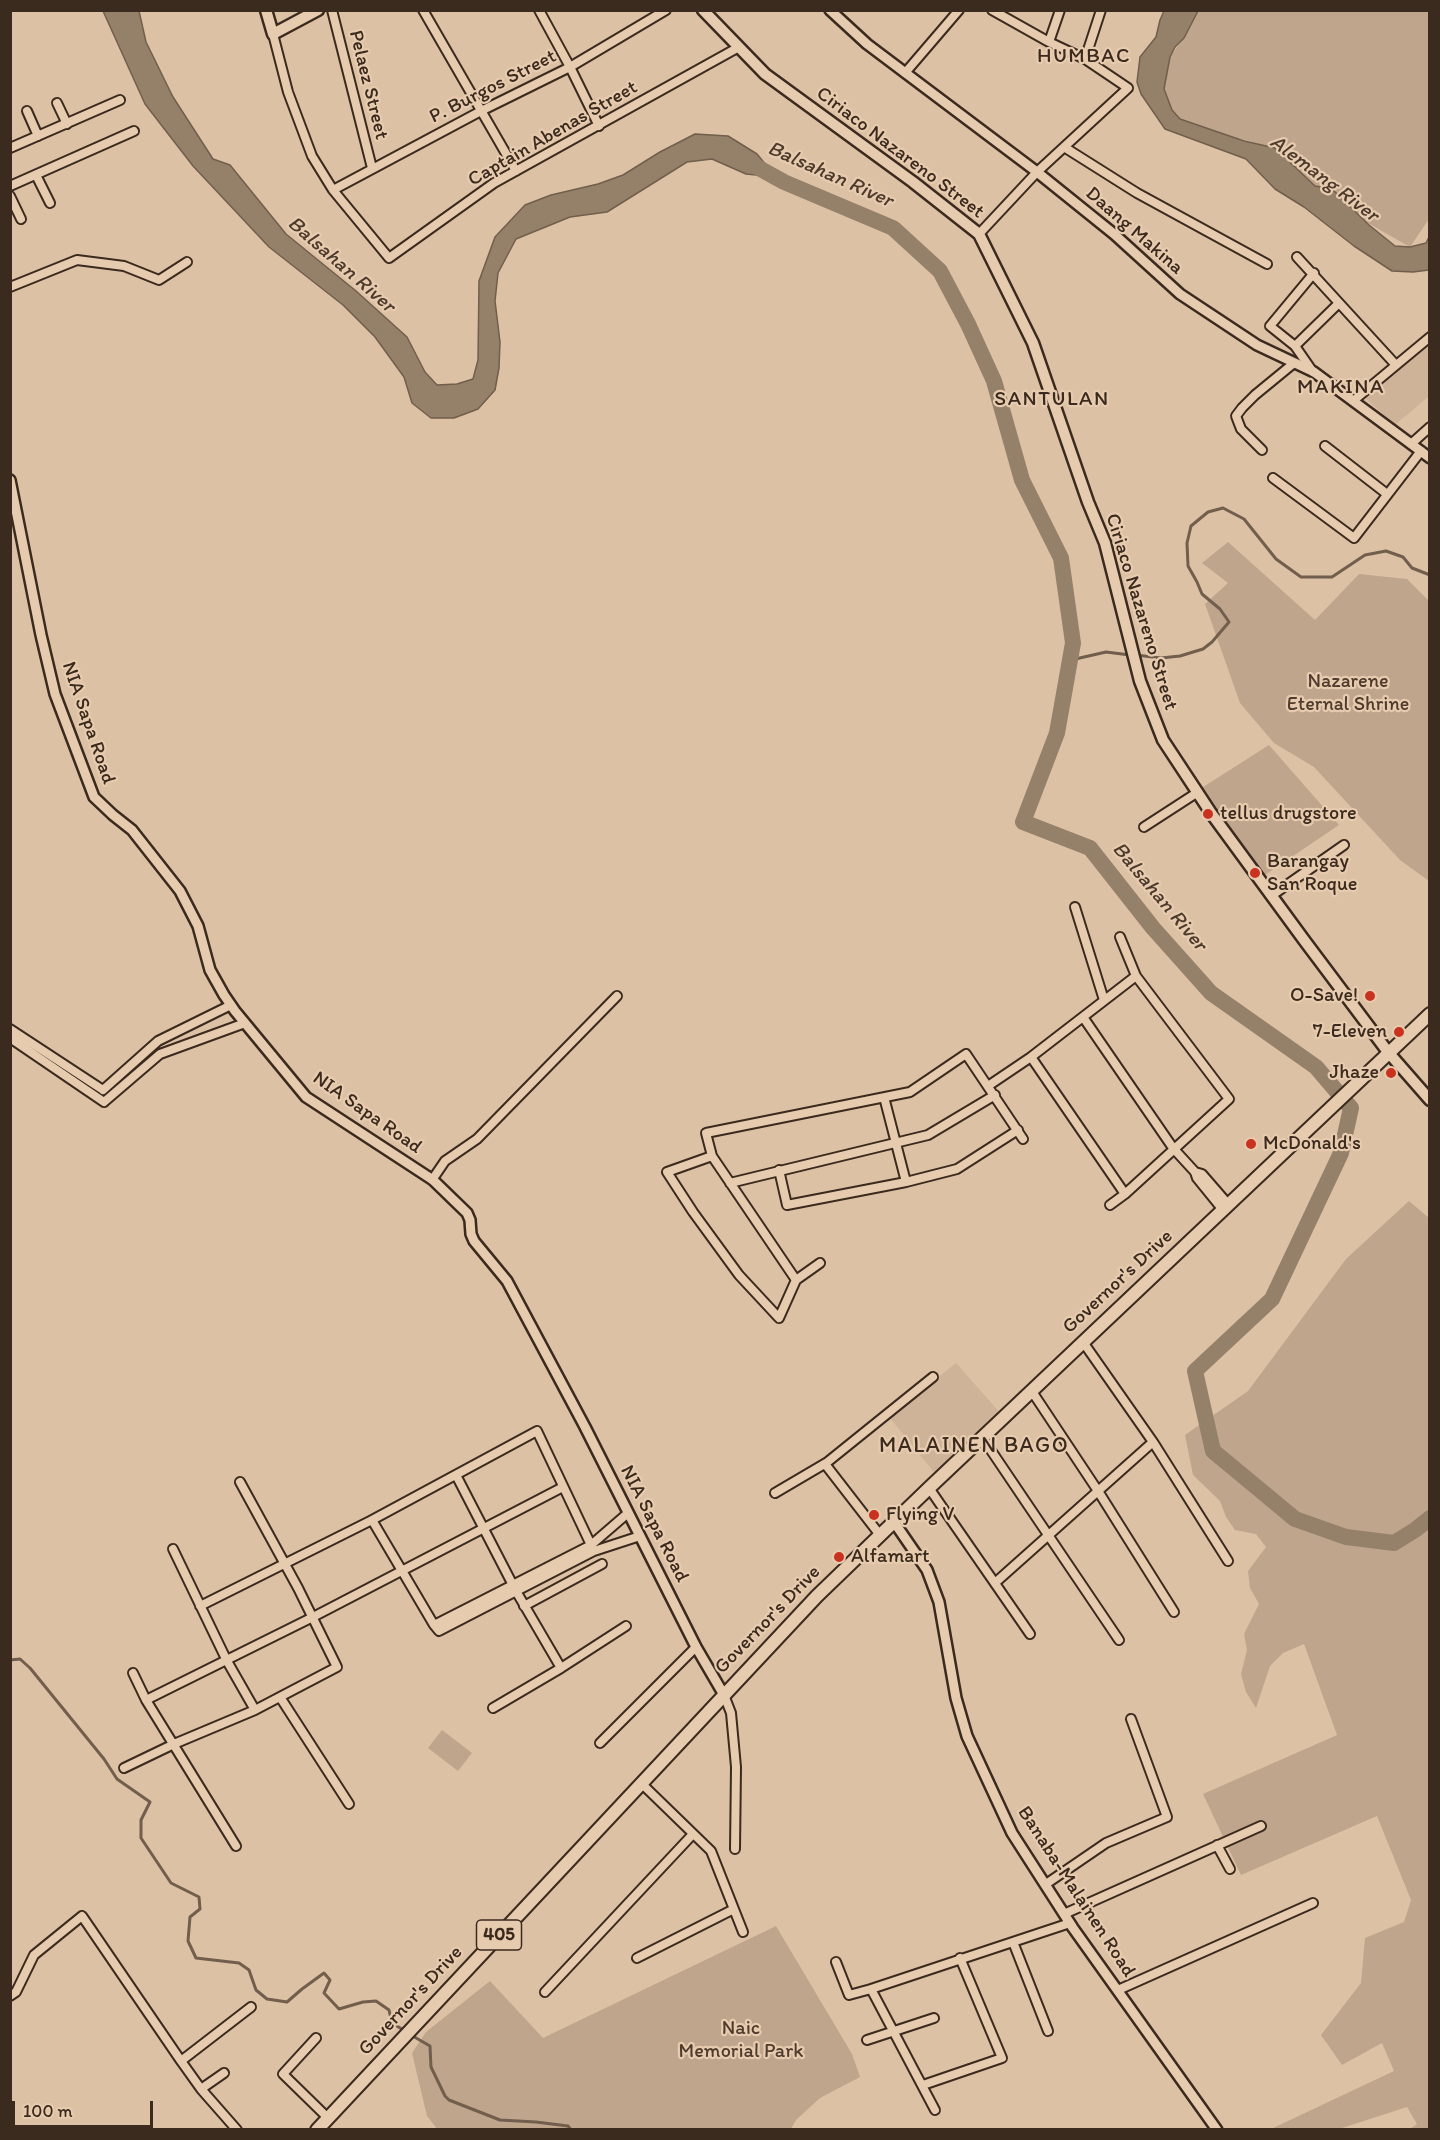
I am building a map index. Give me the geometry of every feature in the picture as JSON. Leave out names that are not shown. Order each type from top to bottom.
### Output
[{"type":"main road","points":[[266,10],[273,34],[318,10]]},
{"type":"main road","name":"Ciriaco Nazareno Street","points":[[703,10],[765,74],[913,182],[979,234],[1033,343],[1041,365],[1088,502],[1105,543],[1135,662],[1162,740],[1271,896],[1389,1052],[1430,1100]]},
{"type":"main road","name":"Governor's Drive","points":[[317,2130],[817,1596],[1083,1342],[1222,1203],[1321,1116],[1430,1014]]},
{"type":"street","name":"Pelaez Street","points":[[332,10],[372,168]]},
{"type":"street","points":[[423,10],[516,171]]},
{"type":"street","points":[[538,10],[599,126]]},
{"type":"street","name":"P. Burgos Street","points":[[333,190],[481,111],[570,67],[666,10]]},
{"type":"street","name":"Daang Makina","points":[[830,10],[867,44],[1037,172],[1114,234],[1180,294],[1257,345],[1314,372],[1430,458]]},
{"type":"street","points":[[905,73],[958,10]]},
{"type":"street","points":[[979,234],[1037,172],[1128,88],[1085,59],[992,10]]},
{"type":"street","points":[[1049,42],[1060,10]]},
{"type":"street","points":[[1085,59],[1101,10]]},
{"type":"street","points":[[273,34],[288,92],[312,156],[333,190]]},
{"type":"street","name":"Captain Abenas Street","points":[[333,190],[389,258],[494,183],[739,47]]},
{"type":"street","points":[[10,148],[120,100]]},
{"type":"street","points":[[57,103],[67,124]]},
{"type":"street","points":[[27,111],[38,136]]},
{"type":"street","points":[[10,186],[134,131]]},
{"type":"street","points":[[1064,147],[1137,193],[1267,264]]},
{"type":"street","points":[[36,175],[50,203]]},
{"type":"street","points":[[10,196],[21,219]]},
{"type":"street","points":[[1297,257],[1395,364]]},
{"type":"street","points":[[10,287],[77,260],[124,266],[159,280],[187,262]]},
{"type":"street","points":[[1314,273],[1269,326],[1295,346],[1314,372]]},
{"type":"street","points":[[1295,346],[1340,303]]},
{"type":"street","points":[[1353,401],[1430,337]]},
{"type":"street","points":[[1262,450],[1242,429],[1236,416],[1255,395],[1294,363]]},
{"type":"street","points":[[1411,444],[1430,427]]},
{"type":"street","points":[[1325,446],[1387,494]]},
{"type":"street","points":[[1273,478],[1356,538],[1421,452]]},
{"type":"street","name":"NIA Sapa Road","points":[[10,480],[55,694],[94,797],[132,830],[180,891],[198,926],[210,970],[231,1005],[306,1096],[432,1180],[467,1213],[474,1241],[507,1281],[723,1695]]},
{"type":"street","points":[[1144,827],[1198,792]]},
{"type":"street","points":[[1271,896],[1344,846]]},
{"type":"street","points":[[1075,907],[1104,1000]]},
{"type":"street","points":[[1110,1205],[1125,1194],[1228,1099],[1136,976],[1120,937]]},
{"type":"street","points":[[988,1086],[1031,1057],[1136,976]]},
{"type":"street","points":[[432,1180],[445,1161],[477,1139],[617,996]]},
{"type":"street","points":[[103,1090],[159,1041],[231,1005]]},
{"type":"street","points":[[1083,1017],[1173,1148],[1195,1172],[1197,1178],[1222,1203]]},
{"type":"street","points":[[104,1102],[160,1054],[245,1023]]},
{"type":"street","points":[[10,1029],[103,1090]]},
{"type":"street","points":[[167,1037],[174,1049]]},
{"type":"street","points":[[10,1038],[104,1102]]},
{"type":"street","points":[[796,1280],[712,1156],[706,1133],[910,1092],[966,1054],[1023,1139]]},
{"type":"street","points":[[1031,1057],[1125,1194]]},
{"type":"street","points":[[103,1090],[104,1102]]},
{"type":"street","points":[[730,1183],[928,1135],[995,1095]]},
{"type":"street","points":[[884,1097],[906,1182]]},
{"type":"street","points":[[779,1170],[787,1205],[906,1182],[957,1169],[1018,1130]]},
{"type":"street","points":[[712,1156],[667,1172],[739,1275],[779,1318],[796,1280],[820,1263]]},
{"type":"street","points":[[1083,1342],[1153,1442],[1228,1561]]},
{"type":"street","points":[[776,1493],[826,1463],[933,1377]]},
{"type":"street","points":[[1031,1390],[1174,1612]]},
{"type":"street","points":[[200,1606],[372,1520],[537,1431],[592,1548]]},
{"type":"street","points":[[982,1437],[1119,1640]]},
{"type":"street","points":[[996,1582],[1153,1442]]},
{"type":"street","points":[[826,1463],[879,1535]]},
{"type":"street","points":[[456,1475],[514,1588],[561,1668]]},
{"type":"street","points":[[124,1768],[255,1710],[337,1667],[313,1617],[240,1482]]},
{"type":"street","points":[[146,1700],[402,1572],[563,1487]]},
{"type":"street","points":[[928,1488],[996,1582],[1030,1634]]},
{"type":"street","points":[[592,1548],[628,1513]]},
{"type":"street","points":[[372,1520],[439,1631],[514,1588],[592,1548],[640,1536]]},
{"type":"street","name":"Banaba-Malainen Road","points":[[894,1522],[927,1570],[939,1602],[956,1698],[967,1736],[1012,1833],[1070,1923],[1217,2130]]},
{"type":"street","points":[[173,1549],[227,1661],[255,1710]]},
{"type":"street","points":[[524,1606],[602,1564]]},
{"type":"street","points":[[493,1708],[626,1626]]},
{"type":"street","points":[[600,1743],[696,1647]]},
{"type":"street","points":[[133,1673],[146,1700],[236,1846]]},
{"type":"street","points":[[723,1695],[731,1713],[736,1767],[735,1849]]},
{"type":"street","points":[[280,1697],[349,1804]]},
{"type":"street","points":[[1046,1884],[1106,1843],[1167,1817],[1131,1719]]},
{"type":"street","points":[[641,1783],[711,1851],[743,1932]]},
{"type":"street","points":[[1064,1914],[1261,1826]]},
{"type":"street","points":[[545,1992],[693,1834]]},
{"type":"street","points":[[1217,1845],[1230,1869]]},
{"type":"street","points":[[1118,1990],[1313,1903]]},
{"type":"street","points":[[637,1958],[734,1909]]},
{"type":"street","points":[[10,1996],[16,1992],[34,1955],[82,1916],[201,2089],[237,2130]]},
{"type":"street","points":[[836,1962],[849,1995],[1070,1923]]},
{"type":"street","points":[[1013,1942],[1048,2031]]},
{"type":"street","points":[[923,2085],[1002,2058],[960,1958]]},
{"type":"street","points":[[871,1989],[935,2110]]},
{"type":"street","points":[[181,2061],[250,2007]]},
{"type":"street","points":[[867,2040],[934,2018]]},
{"type":"street","points":[[316,2038],[283,2074],[328,2118]]},
{"type":"street","points":[[201,2089],[224,2073]]},
{"type":"shaded area","points":[[103,11],[139,11],[146,42],[173,97],[213,159],[230,165],[286,234],[356,291],[407,337],[425,372],[437,385],[457,384],[473,379],[478,360],[479,281],[495,237],[525,205],[551,195],[598,184],[623,175],[695,134],[728,136],[757,154],[776,177],[746,174],[712,159],[687,162],[607,212],[570,217],[516,239],[498,273],[495,301],[500,342],[495,390],[478,409],[454,418],[431,418],[412,403],[404,377],[375,337],[343,305],[269,247],[193,166],[145,104]]},
{"type":"shaded area","points":[[1164,11],[1198,11],[1184,38],[1175,47],[1170,57],[1164,89],[1172,110],[1180,119],[1244,141],[1275,148],[1315,186],[1332,189],[1369,225],[1395,246],[1410,247],[1426,243],[1429,237],[1429,270],[1392,271],[1354,246],[1304,207],[1275,189],[1246,159],[1165,129],[1141,94],[1137,82],[1140,57],[1156,37]]},
{"type":"shaded area","points":[[1429,342],[1429,396],[1395,425],[1364,397]]},
{"type":"shaded area","points":[[956,1363],[1002,1415],[934,1472],[889,1417]]},
{"type":"green space","points":[[1198,11],[1429,11],[1429,219],[1410,247],[1366,222],[1331,189],[1315,186],[1275,148],[1174,122],[1164,90],[1170,57]]},
{"type":"green space","name":"Nazarene Eternal Shrine","points":[[1228,542],[1315,620],[1359,574],[1407,579],[1429,601],[1429,881],[1400,860],[1314,767],[1274,743],[1240,703],[1205,604],[1228,583],[1202,563]]},
{"type":"green space","points":[[1269,745],[1339,825],[1265,875],[1200,789]]},
{"type":"green space","points":[[1409,1201],[1429,1218],[1429,2129],[1410,2129],[1417,2124],[1407,2107],[1339,2129],[1271,2129],[1394,2071],[1382,2043],[1342,2065],[1321,2035],[1361,1983],[1365,1938],[1404,1922],[1411,1900],[1377,1816],[1241,1875],[1203,1794],[1337,1735],[1304,1644],[1283,1653],[1270,1666],[1256,1708],[1246,1692],[1241,1674],[1247,1650],[1244,1634],[1259,1604],[1250,1588],[1248,1571],[1266,1547],[1256,1534],[1235,1530],[1226,1517],[1220,1501],[1193,1475],[1185,1435],[1248,1391],[1346,1259]]},
{"type":"green space","points":[[442,1730],[472,1753],[458,1771],[428,1748]]},
{"type":"green space","name":"Naic Memorial Park","points":[[776,1926],[852,2054],[860,2077],[820,2098],[796,2120],[791,2129],[438,2130],[427,2116],[412,2053],[426,2032],[490,1981],[543,2038]]},
{"type":"waterway","name":"Balsahan River","points":[[757,167],[784,182],[893,228],[940,271],[994,381],[1022,480],[1061,558],[1073,643],[1057,733],[1023,822],[1090,848],[1153,928],[1211,993],[1316,1067],[1351,1108],[1341,1153],[1272,1299],[1195,1371],[1213,1451],[1295,1519],[1346,1537],[1394,1543],[1430,1518]]},
{"type":"waterway","points":[[1136,655],[1161,658],[1180,656],[1203,649],[1229,622],[1220,609],[1202,594],[1188,566],[1187,543],[1191,526],[1208,512],[1223,508],[1244,519],[1276,559],[1301,577],[1332,577],[1365,555],[1386,551],[1403,557],[1412,568],[1430,575]]},
{"type":"waterway","points":[[1071,660],[1106,652],[1130,655]]},
{"type":"waterway","points":[[10,1660],[20,1659],[30,1668],[104,1759],[117,1779],[150,1802],[141,1820],[141,1838],[171,1883],[199,1897],[200,1909],[190,1917],[188,1941],[196,1958],[239,1963],[249,1970],[256,1990],[267,1999],[287,2002],[324,1973],[330,1980],[324,1993],[339,2009],[376,2001],[389,2010],[392,2023],[405,2031]]},
{"type":"waterway","points":[[411,2035],[430,2046],[431,2067],[449,2100],[500,2120],[568,2126],[571,2130]]},
{"type":"place","name":"tellus drugstore","points":[[1208,814]]},
{"type":"place","name":"Barangay San Roque","points":[[1255,873]]},
{"type":"place","name":"O-Save!","points":[[1370,996]]},
{"type":"place","name":"7-Eleven","points":[[1399,1032]]},
{"type":"place","name":"Jhaze","points":[[1391,1073]]},
{"type":"place","name":"McDonald's","points":[[1251,1144]]},
{"type":"place","name":"Flying V","points":[[874,1515]]},
{"type":"place","name":"Alfamart","points":[[839,1557]]},
{"type":"district","name":"HUMBAC","points":[[1084,57]]},
{"type":"district","name":"MAKINA","points":[[1341,388]]},
{"type":"district","name":"SANTULAN","points":[[1052,400]]},
{"type":"district","name":"MALAINEN BAGO","points":[[974,1446]]},
{"type":"water label","name":"Alemang River","points":[[1324,179]]}]
